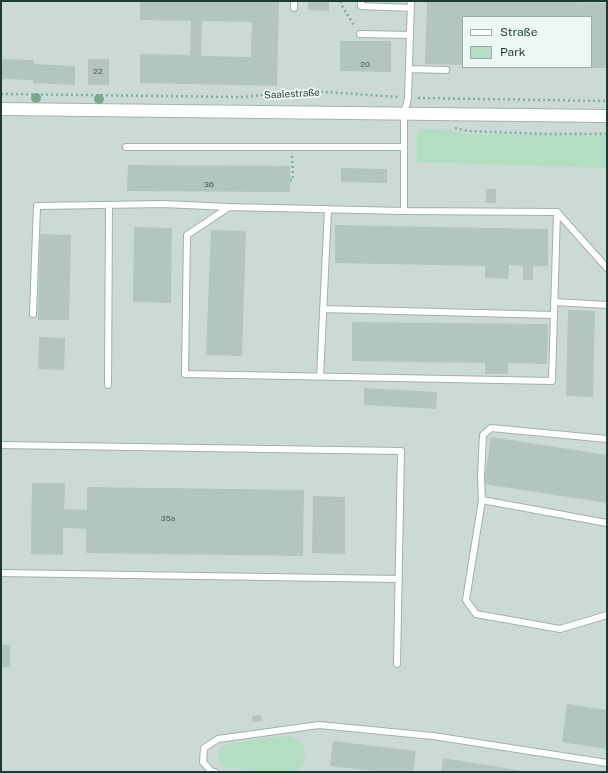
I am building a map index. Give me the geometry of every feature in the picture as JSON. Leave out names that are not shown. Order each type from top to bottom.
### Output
[{"type":"main road","name":"Saalestraße","points":[[1,108],[607,116]]},
{"type":"lane","points":[[361,1],[360,6],[411,4],[408,98],[404,114],[404,211]]},
{"type":"lane","points":[[360,34],[410,35]]},
{"type":"lane","points":[[409,69],[446,70]]},
{"type":"lane","points":[[126,146],[404,147]]},
{"type":"lane","points":[[33,314],[37,206],[164,204],[404,211],[557,212],[607,268]]},
{"type":"lane","points":[[108,385],[109,205]]},
{"type":"lane","points":[[229,207],[187,235],[185,374],[552,381],[557,212]]},
{"type":"lane","points":[[320,377],[328,209]]},
{"type":"lane","points":[[554,302],[607,305]]},
{"type":"lane","points":[[323,309],[554,315]]},
{"type":"lane","points":[[607,439],[491,428],[483,435],[481,476],[482,500],[466,600],[476,614],[560,629],[607,615]]},
{"type":"lane","points":[[1,444],[401,451],[397,664]]},
{"type":"lane","points":[[482,500],[607,523]]},
{"type":"lane","points":[[1,573],[399,579]]},
{"type":"lane","points":[[215,772],[212,772],[203,762],[204,748],[218,739],[319,725],[433,736],[607,763]]},
{"type":"path","points":[[341,1],[341,4],[360,34]]},
{"type":"path","name":"Saalestraße","points":[[1,94],[242,97],[311,92],[408,98],[607,101]]},
{"type":"path","points":[[290,180],[293,180],[293,147]]},
{"type":"shaded area","points":[[1,1],[607,1],[607,772],[1,772]]},
{"type":"green space","points":[[421,129],[442,129],[468,134],[607,136],[607,168],[417,162],[417,133]]},
{"type":"green space","points":[[284,736],[292,737],[303,744],[305,751],[304,763],[297,772],[258,772],[225,767],[219,762],[219,750],[226,744]]},
{"type":"building","points":[[140,1],[279,1],[277,86],[140,83],[140,54],[190,55],[191,21],[140,20]],"holes":[[[202,21],[252,22],[251,57],[201,56]]]},
{"type":"building","points":[[308,1],[329,1],[329,11],[308,10]]},
{"type":"building","points":[[427,1],[607,3],[607,68],[592,68],[592,16],[462,16],[462,65],[425,64]]},
{"type":"building","points":[[340,41],[391,41],[391,72],[340,71]]},
{"type":"building","points":[[1,59],[34,60],[34,64],[75,66],[75,85],[33,83],[33,80],[1,79]]},
{"type":"building","points":[[88,59],[109,59],[109,85],[88,85]]},
{"type":"building","points":[[128,165],[290,166],[290,192],[127,191]]},
{"type":"building","points":[[341,168],[387,169],[387,183],[341,182]]},
{"type":"building","points":[[486,189],[496,189],[496,203],[486,203]]},
{"type":"building","points":[[335,225],[548,229],[548,266],[533,266],[533,280],[523,280],[523,266],[509,265],[508,279],[485,278],[485,266],[335,263]]},
{"type":"building","points":[[134,227],[172,228],[171,303],[133,302]]},
{"type":"building","points":[[211,230],[246,231],[242,356],[206,355]]},
{"type":"building","points":[[40,234],[71,235],[69,320],[38,320]]},
{"type":"building","points":[[568,310],[595,311],[593,397],[566,396]]},
{"type":"building","points":[[352,322],[548,324],[547,364],[508,363],[508,374],[485,374],[485,363],[352,361]]},
{"type":"building","points":[[39,337],[65,338],[64,370],[38,369]]},
{"type":"building","points":[[364,388],[437,392],[436,409],[364,405]]},
{"type":"building","points":[[491,437],[607,455],[607,503],[484,484]]},
{"type":"building","points":[[32,483],[65,483],[64,509],[87,510],[87,487],[304,490],[303,556],[86,553],[86,529],[63,528],[63,555],[31,554]]},
{"type":"building","points":[[313,496],[345,497],[345,554],[312,553]]},
{"type":"building","points":[[1,645],[10,645],[10,667],[1,667]]},
{"type":"building","points":[[567,704],[607,710],[607,749],[562,742]]},
{"type":"building","points":[[261,715],[262,721],[253,722],[252,716]]},
{"type":"building","points":[[333,741],[416,751],[413,772],[382,772],[330,766]]},
{"type":"building","points":[[443,758],[523,771],[523,772],[441,772]]}]
